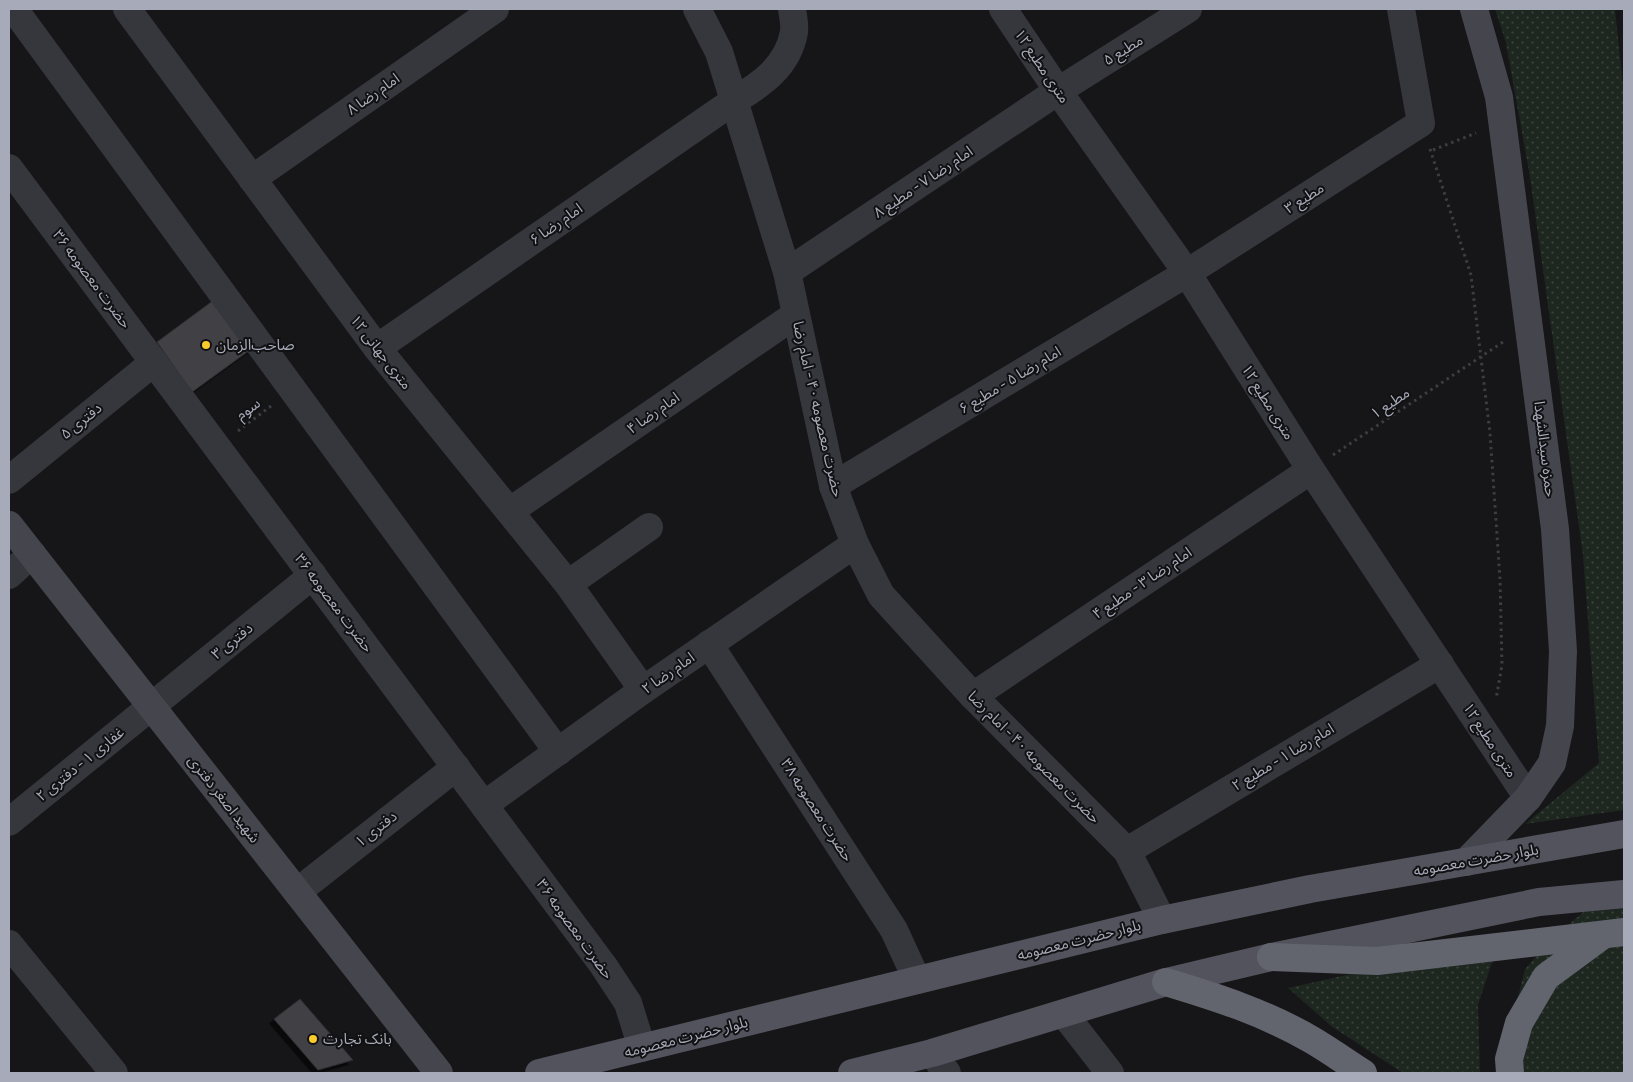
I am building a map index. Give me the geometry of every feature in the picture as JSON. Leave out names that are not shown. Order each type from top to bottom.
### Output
[{"type":"highway","points":[[1270,957],[1377,962],[1615,932]]},
{"type":"highway","points":[[1510,1073],[1509,1058],[1519,1023],[1546,977],[1615,932]]},
{"type":"highway","points":[[1166,982],[1223,1000],[1267,1018],[1311,1039],[1363,1073]]},
{"type":"main road","name":"حمزه سیدالشهدا","points":[[1466,862],[1528,798],[1552,763],[1560,726],[1563,651],[1555,529],[1503,123],[1499,97],[1474,9]]},
{"type":"main road","name":"شهید اصغر دفتری","points":[[9,525],[439,1073]]},
{"type":"main road","name":"بلوار حضرت معصومه","points":[[539,1073],[1162,920],[1310,889],[1624,834]]},
{"type":"main road","points":[[852,1073],[940,1063],[1064,1014],[1166,982],[1270,957],[1539,902],[1624,894]]},
{"type":"street","points":[[14,9],[558,752]]},
{"type":"street","name":"۱۲ متری جهانی","points":[[128,9],[377,348],[568,584],[643,690]]},
{"type":"street","name":"امام رضا ۸","points":[[252,179],[495,9]]},
{"type":"street","name":"حضرت معصومه ۴۰ - امام رضا","points":[[697,9],[719,52],[787,272],[833,486],[855,544],[882,595],[973,696],[1127,850],[1162,920]]},
{"type":"street","name":"امام رضا ۶","points":[[377,348],[735,100],[765,82],[784,60],[794,32],[792,9]]},
{"type":"street","name":"۱۲ متری مطیع","points":[[1003,9],[1058,91],[1187,273],[1311,470],[1528,798]]},
{"type":"street","name":"مطیع ۵","points":[[1058,91],[1188,9]]},
{"type":"street","points":[[1400,9],[1421,123]]},
{"type":"street","name":"امام رضا ۷ - مطیع ۸","points":[[787,272],[1058,91]]},
{"type":"street","name":"مطیع ۳","points":[[1187,273],[1421,123]]},
{"type":"street","name":"حضرت معصومه ۳۶","points":[[12,180],[154,362],[603,964],[628,1003],[642,1048]]},
{"type":"street","name":"امام رضا ۵ - مطیع ۶","points":[[833,486],[1187,273]]},
{"type":"street","name":"امام رضا ۴","points":[[510,511],[795,315]]},
{"type":"street","name":"دفتری ۵","points":[[9,480],[154,362]]},
{"type":"street","name":"امام رضا ۳ - مطیع ۴","points":[[973,696],[1311,470]]},
{"type":"street","points":[[568,584],[649,527]]},
{"type":"street","name":"امام رضا ۲","points":[[484,804],[643,690],[855,544]]},
{"type":"street","points":[[9,575],[32,554]]},
{"type":"street","name":"دفتری ۳","points":[[152,707],[313,575]]},
{"type":"street","name":"حضرت معصومه ۳۸","points":[[710,644],[894,930],[916,980]]},
{"type":"street","name":"امام رضا ۱ - مطیع ۲","points":[[1127,850],[1440,664]]},
{"type":"street","name":"غفاری ۱ - دفتری ۲","points":[[9,822],[152,707]]},
{"type":"street","name":"دفتری ۱","points":[[296,892],[456,767]]},
{"type":"street","points":[[9,944],[114,1073]]},
{"type":"street","points":[[1064,1014],[1110,1073]]},
{"type":"path","points":[[1421,123],[1471,275],[1490,432],[1500,579],[1502,665],[1490,739]]},
{"type":"path","points":[[1430,151],[1503,123]]},
{"type":"path","name":"مطیع ۱","points":[[1311,470],[1481,356]]},
{"type":"path","name":"سوم","points":[[217,447],[293,389]]},
{"type":"shaded area","points":[[1495,9],[1615,9],[1624,96],[1624,810],[1525,824],[1599,763],[1583,555],[1530,177],[1506,43]]},
{"type":"shaded area","points":[[1624,888],[1624,1073],[1522,1073],[1514,1013],[1525,969],[1555,936],[1587,909]]},
{"type":"shaded area","points":[[1499,941],[1478,1005],[1480,1073],[1403,1073],[1331,1026],[1288,988]]},
{"type":"building","name":"صاحب‌الزمان","points":[[218,297],[254,347],[192,392],[157,342]]},
{"type":"building","name":"بانک تجارت","points":[[300,999],[353,1060],[318,1070],[274,1019]]},
{"type":"place","name":"صاحب‌الزمان","points":[[206,345]]},
{"type":"place","name":"بانک تجارت","points":[[313,1039]]}]
